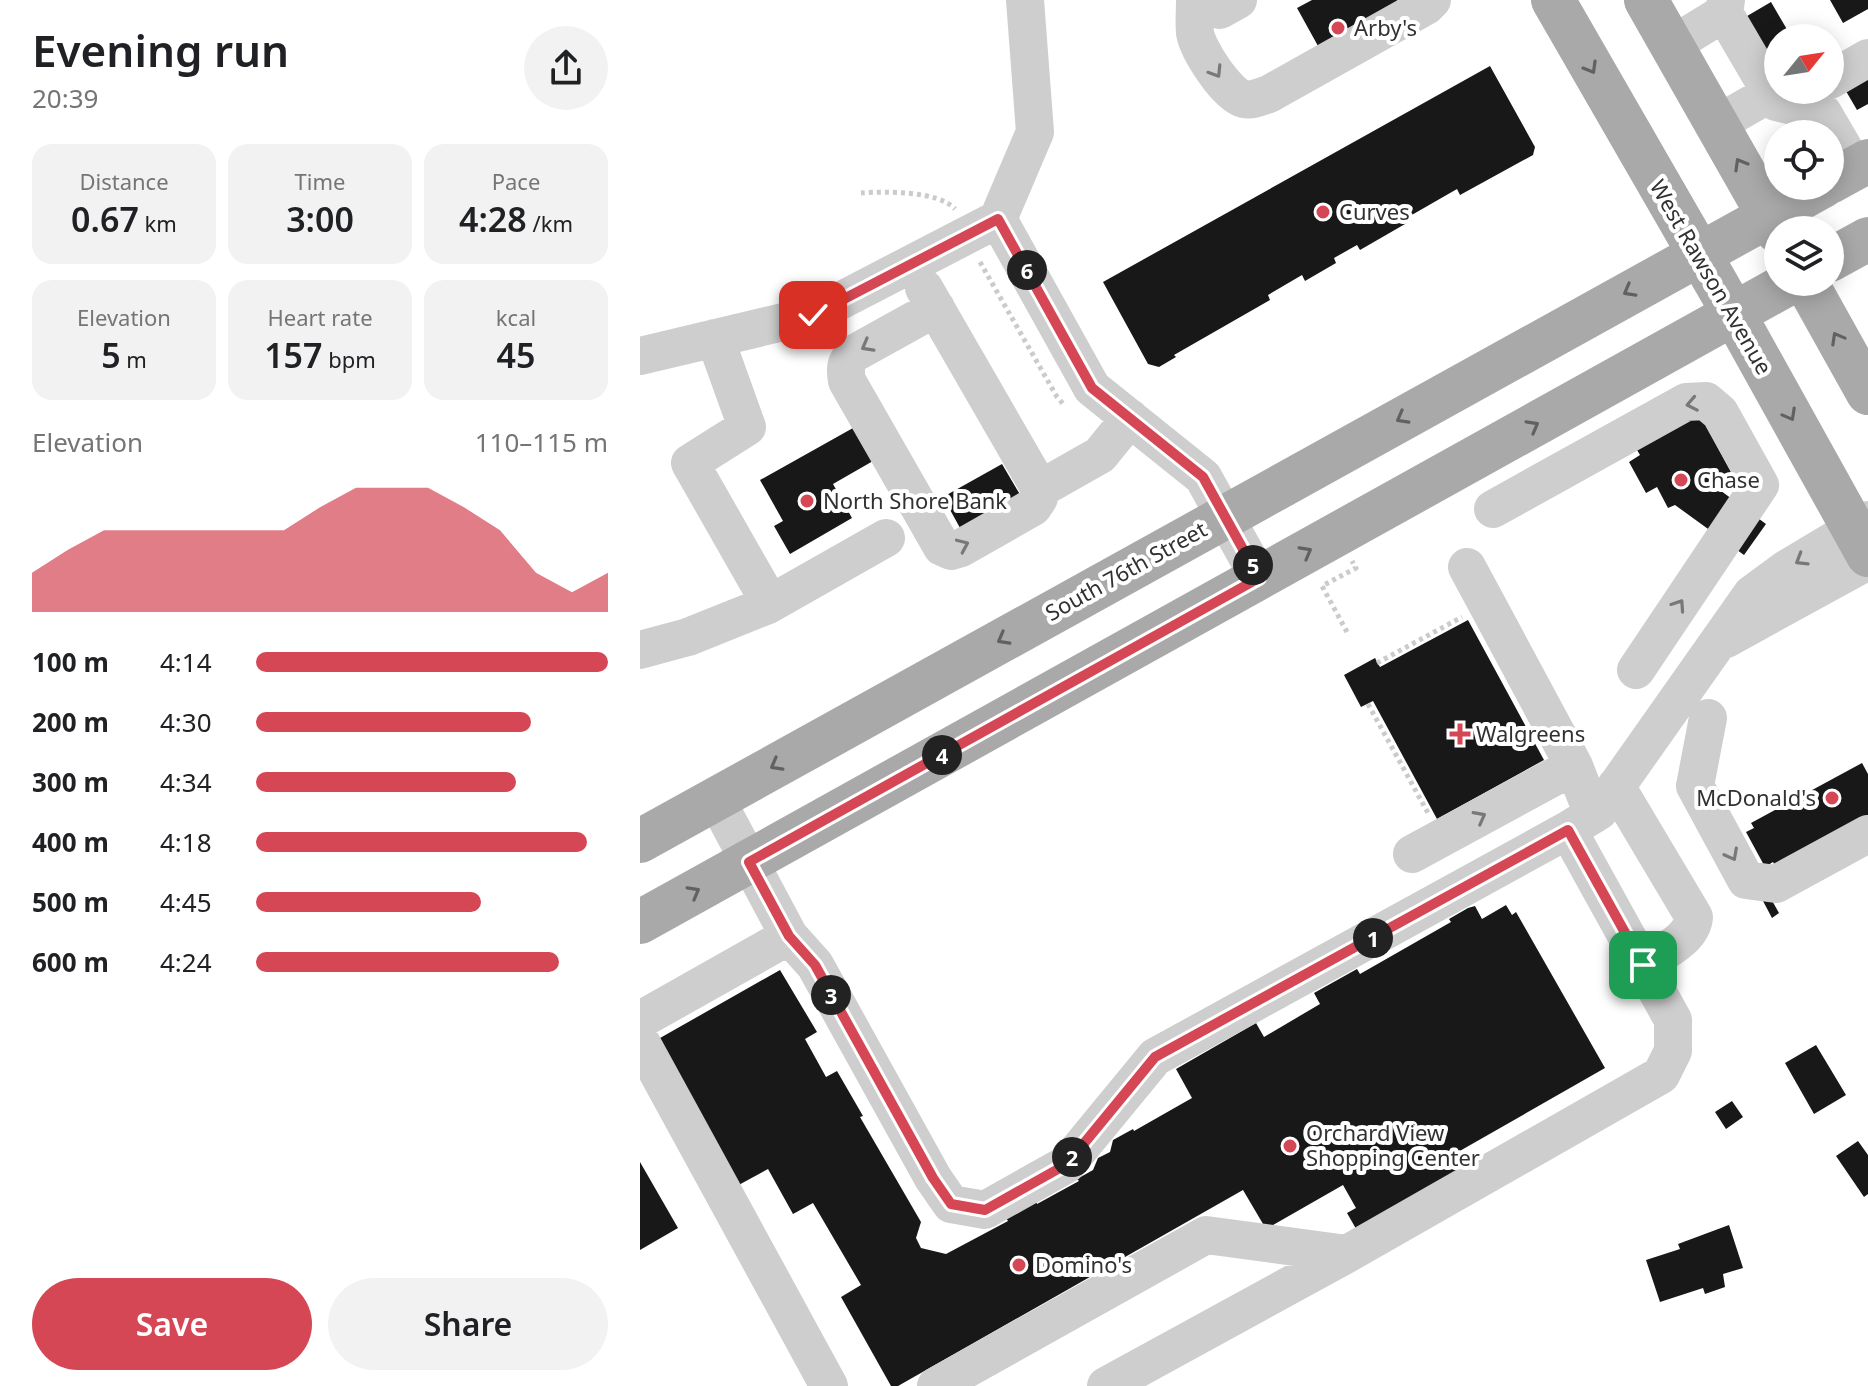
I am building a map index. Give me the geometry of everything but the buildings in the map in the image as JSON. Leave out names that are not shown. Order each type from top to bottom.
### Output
[{"type":"main road","name":"West Rawson Avenue","points":[[1553,0],[1864,541]]},
{"type":"main road","points":[[1646,0],[1769,216]]},
{"type":"main road","name":"South 76th Street","points":[[1785,216],[1808,200]]},
{"type":"main road","name":"South 76th Street","points":[[640,841],[1698,254],[1764,228]]},
{"type":"main road","points":[[1844,252],[1868,239]]},
{"type":"main road","points":[[640,922],[1766,296]]},
{"type":"main road","points":[[1814,296],[1868,393]]},
{"type":"lane","points":[[640,356],[813,315],[998,219],[1035,132],[1025,0]]},
{"type":"lane","points":[[1238,0],[1220,10],[1195,0],[1196,36],[1223,84],[1239,98],[1251,100],[1269,94],[1389,28],[1432,0]]},
{"type":"lane","points":[[1672,45],[1725,6],[1764,59]]},
{"type":"lane","points":[[1844,72],[1868,58]]},
{"type":"lane","points":[[1717,124],[1770,104]]},
{"type":"lane","points":[[1806,104],[1823,113],[1825,120]]},
{"type":"lane","points":[[998,219],[1092,388],[1203,477],[1259,578]]},
{"type":"lane","points":[[910,264],[936,308],[1040,489],[1033,507],[951,551],[942,547],[870,401],[847,381],[847,361],[853,354],[936,308]]},
{"type":"lane","points":[[715,338],[747,427],[690,463],[768,605]]},
{"type":"lane","points":[[1493,509],[1686,402],[1706,401],[1720,413],[1760,485],[1636,670]]},
{"type":"lane","points":[[1040,489],[1100,455],[1130,418]]},
{"type":"lane","points":[[640,650],[688,637],[768,605],[886,538]]},
{"type":"lane","points":[[716,799],[789,936],[815,965],[933,1178],[951,1204],[985,1210],[1067,1164],[1155,1057],[1599,811],[1752,594],[1786,569],[1864,541]]},
{"type":"lane","points":[[1106,1386],[1347,1254],[1661,1075],[1673,1051],[1673,1020],[1643,965],[1581,822],[1574,766],[1467,567]]},
{"type":"lane","points":[[1708,718],[1695,786],[1746,880],[1776,884],[1868,834]]},
{"type":"lane","points":[[1412,854],[1574,766]]},
{"type":"lane","points":[[1616,786],[1694,917],[1693,924],[1682,938],[1643,965]]},
{"type":"lane","points":[[640,1020],[789,936]]},
{"type":"lane","points":[[640,1040],[829,1386]]},
{"type":"lane","points":[[936,1386],[1206,1235],[1347,1254]]},
{"type":"path","points":[[861,193],[884,191],[934,198],[949,202],[959,213]]},
{"type":"path","points":[[979,258],[1057,397],[1067,408]]},
{"type":"path","points":[[1347,632],[1322,586],[1356,568],[1350,557]]},
{"type":"path","points":[[1377,663],[1487,603]]},
{"type":"path","points":[[1368,704],[1433,823]]},
{"type":"place","name":"Arby's","points":[[1338,28]]},
{"type":"place","name":"Curves","points":[[1323,212]]},
{"type":"place","name":"Chase","points":[[1681,480]]},
{"type":"place","name":"North Shore Bank","points":[[807,501]]},
{"type":"place","name":"Walgreens","points":[[1460,734]]},
{"type":"place","name":"McDonald's","points":[[1832,798]]},
{"type":"place","name":"Orchard View Shopping Center","points":[[1290,1146]]},
{"type":"place","name":"Domino's","points":[[1019,1265]]},
{"type":"route","points":[[813,315],[998,219],[1092,388],[1203,477],[1259,578],[749,862],[789,936],[815,965],[933,1178],[951,1204],[985,1210],[1067,1164],[1155,1057],[1568,830],[1643,965]]}]
